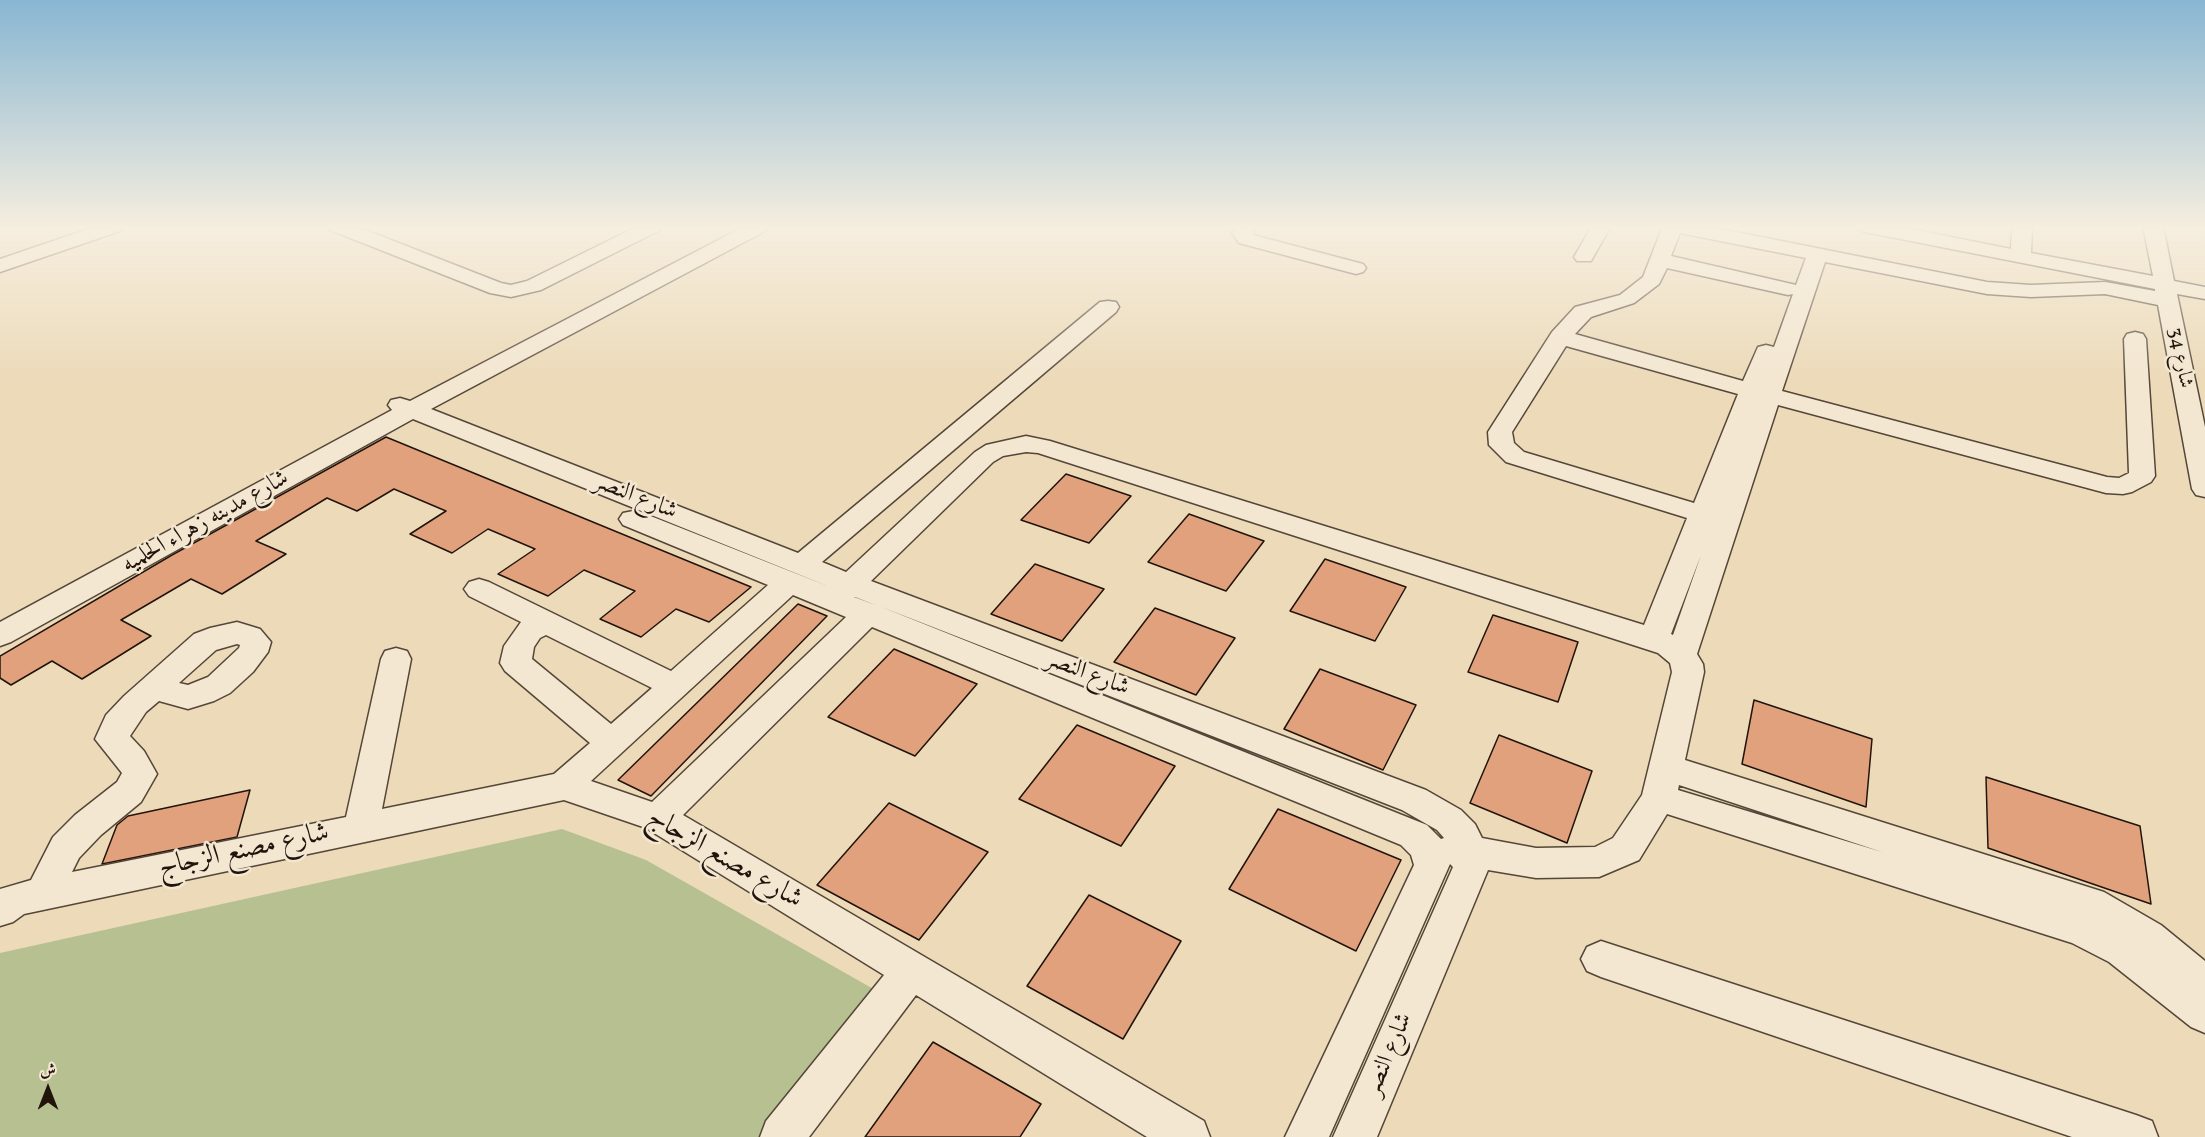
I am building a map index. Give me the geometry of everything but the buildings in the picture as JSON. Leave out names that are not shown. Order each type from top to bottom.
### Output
[{"type":"street","points":[[472,279],[497,289],[511,291],[534,286],[548,279]]},
{"type":"street","points":[[396,413],[641,279]]},
{"type":"street","points":[[396,413],[657,279]]},
{"type":"street","points":[[1652,279],[1627,299],[1583,312],[1560,337],[1500,432],[1502,445],[1515,457],[1702,514]]},
{"type":"street","points":[[1744,279],[1788,289]]},
{"type":"street","points":[[1653,639],[1702,514],[1759,392],[1775,330],[1793,279]]},
{"type":"street","points":[[1681,655],[1759,392],[1797,279]]},
{"type":"street","points":[[1942,279],[1987,288],[2031,291],[2104,288],[2205,293]]},
{"type":"street","points":[[2112,279],[2166,292]]},
{"type":"street","name":"شارع 34","points":[[2163,279],[2205,489]]},
{"type":"street","points":[[564,786],[796,573],[1108,308]]},
{"type":"street","points":[[1560,337],[2106,485],[2123,486],[2142,476],[2135,339]]},
{"type":"street","name":"شارع النصر","points":[[396,413],[842,592],[1414,800],[1449,820],[1462,834],[1470,850],[1471,867],[1355,1137]]},
{"type":"street","name":"شارع مدينه زهراء الحلميه","points":[[0,616],[396,413]]},
{"type":"street","name":"شارع مدينه زهراء الحلميه","points":[[0,635],[396,413]]},
{"type":"street","points":[[842,592],[984,457],[1003,448],[1026,444],[1041,446],[1653,639],[1669,645],[1681,655],[1687,664],[1688,672],[1662,782],[1626,849],[1599,862],[1536,863],[1470,850],[1427,849]]},
{"type":"street","points":[[479,589],[675,686]]},
{"type":"street","name":"شارع النصر","points":[[842,592],[868,613],[1396,826],[1414,835],[1427,849],[1431,865],[1426,879],[1307,1137]]},
{"type":"street","points":[[658,818],[868,613]]},
{"type":"street","points":[[546,622],[529,631],[519,646],[516,663],[612,743]]},
{"type":"street","points":[[361,827],[396,659]]},
{"type":"street","points":[[14,898],[88,825],[129,792],[140,774],[132,760],[112,739],[118,724],[135,704],[154,688]]},
{"type":"street","points":[[1662,782],[2091,904],[2146,937],[2205,985]]},
{"type":"street","points":[[1662,782],[2082,929],[2123,950],[2205,1014]]},
{"type":"street","name":"شارع مصنع الزجاج","points":[[14,898],[564,786],[658,818],[1188,1137]]},
{"type":"street","points":[[1601,959],[2136,1137]]},
{"type":"street","points":[[792,1134],[911,971]]},
{"type":"green space","points":[[562,829],[646,860],[884,995],[772,1137],[0,1137],[0,953]]}]
